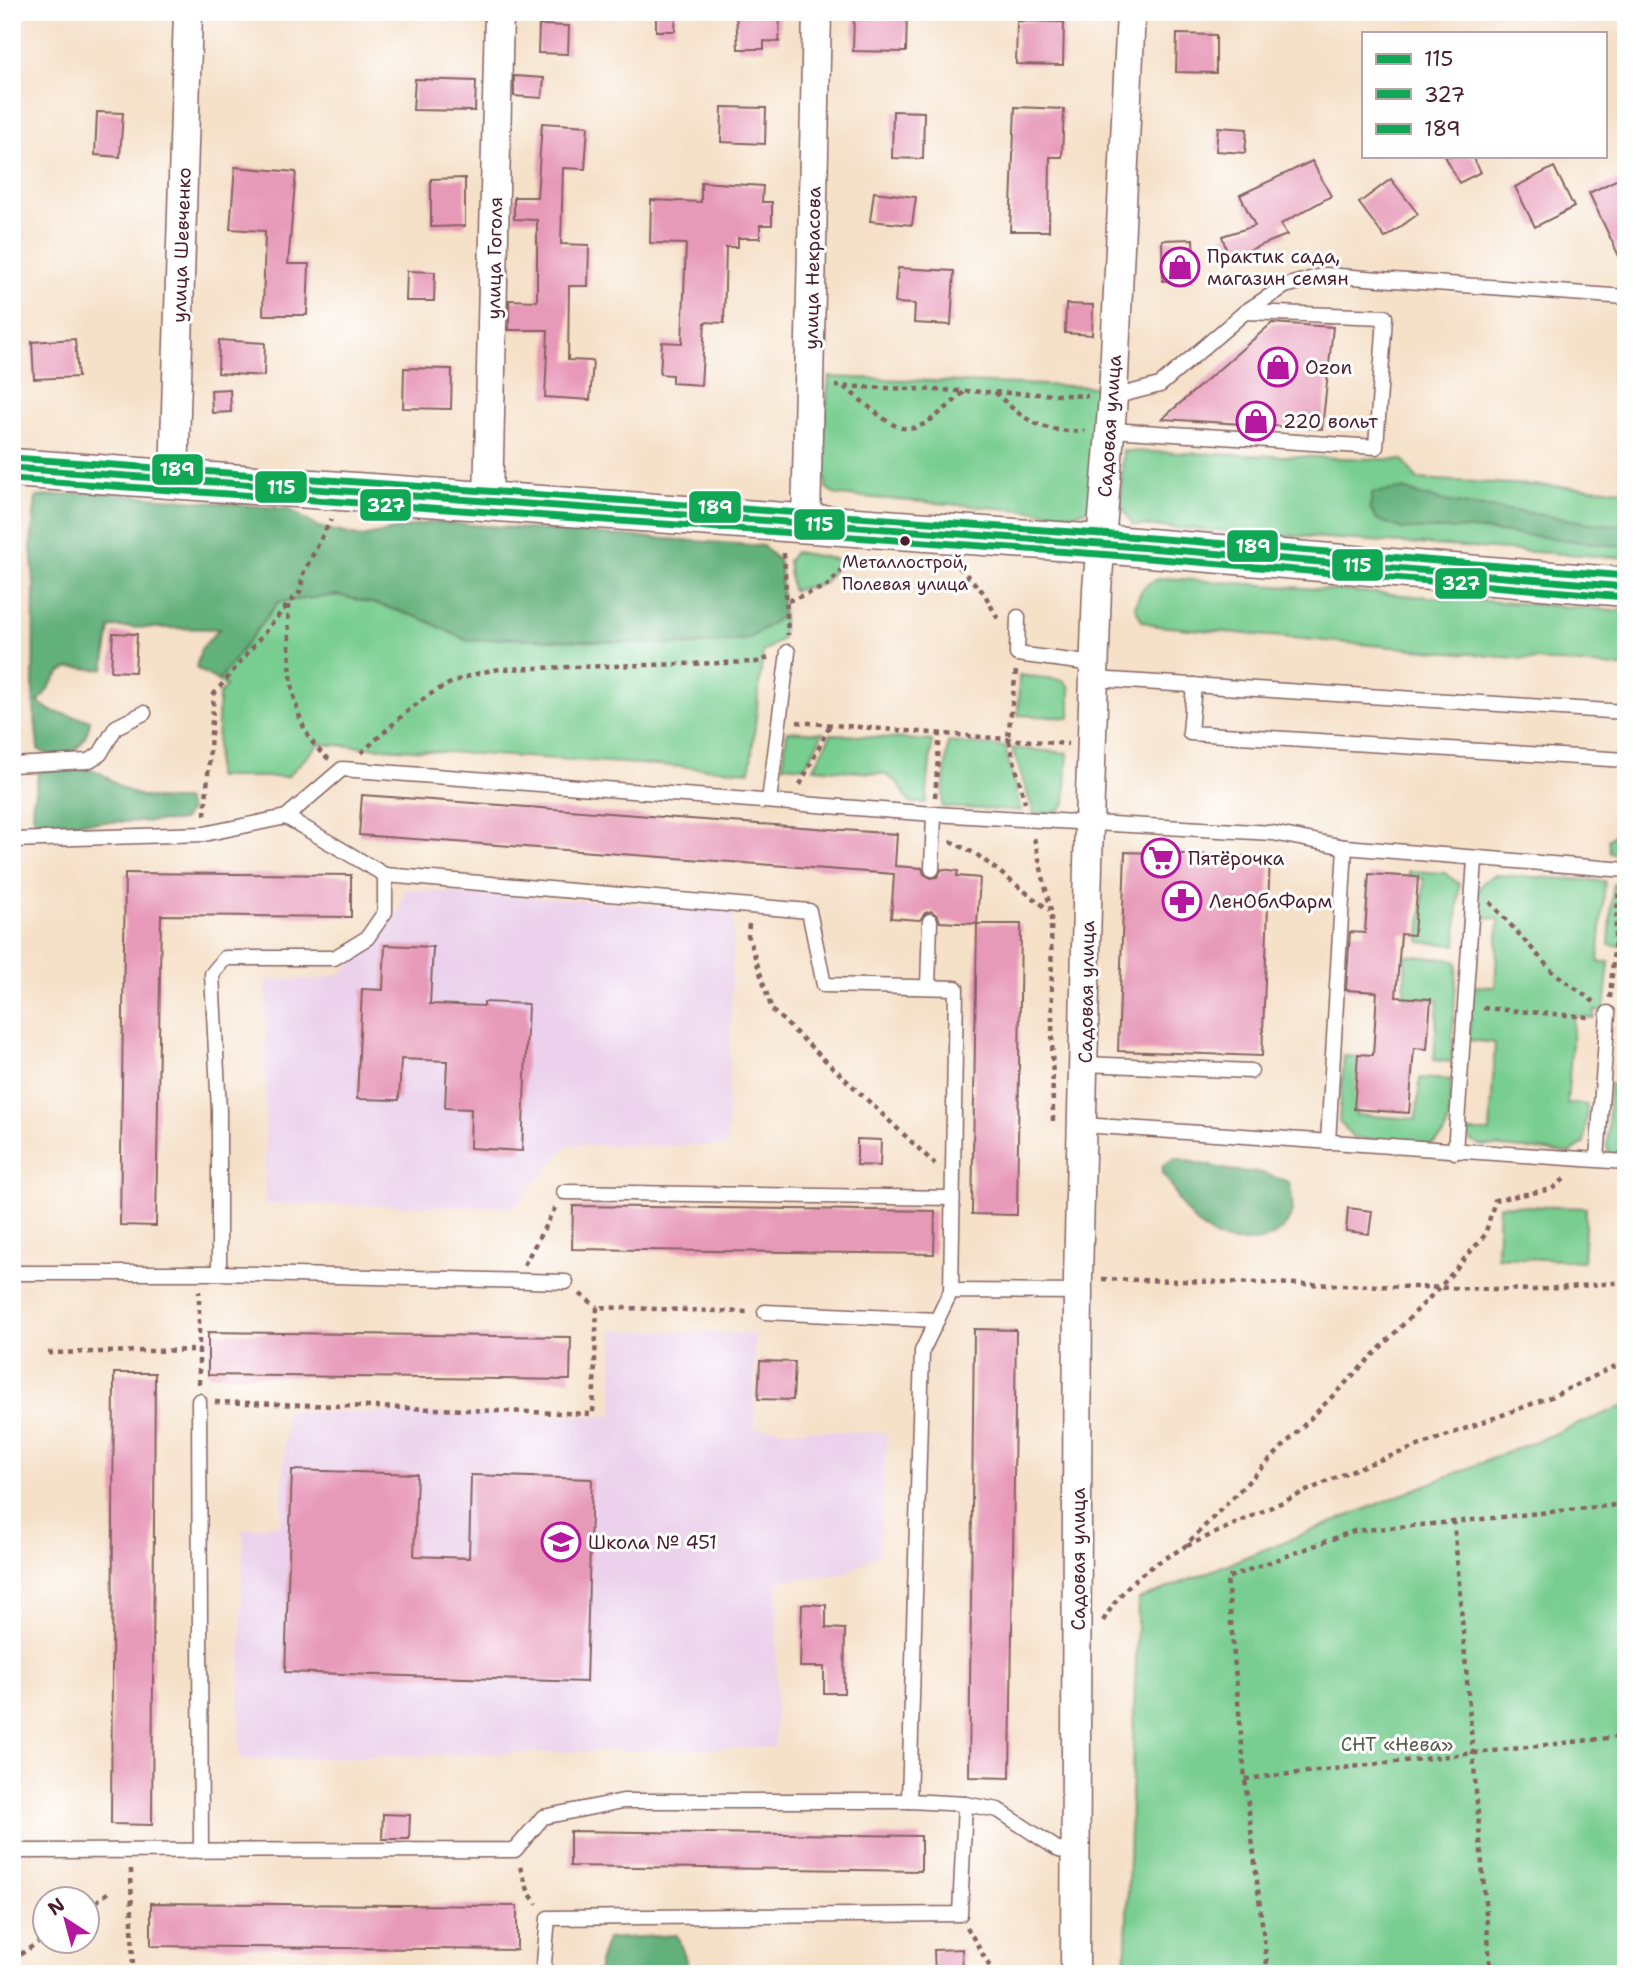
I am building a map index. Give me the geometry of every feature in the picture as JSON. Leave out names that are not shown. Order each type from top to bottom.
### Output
[{"type":"main road","points":[[12,468],[488,503],[795,537],[1100,544],[1626,587]]},
{"type":"street","name":"улица Шевченко","points":[[174,478],[188,12]]},
{"type":"street","name":"улица Гоголя","points":[[488,503],[499,12]]},
{"type":"street","name":"улица Некрасова","points":[[795,537],[809,385],[817,12]]},
{"type":"street","name":"Садовая улица","points":[[1075,1974],[1078,1855],[1078,1285],[1089,823],[1100,544],[1113,397],[1130,12]]},
{"type":"lane","points":[[1113,397],[1160,385],[1245,312],[1285,286],[1325,275],[1626,297]]},
{"type":"lane","points":[[1111,430],[1376,447],[1385,317],[1245,312]]},
{"type":"lane","points":[[1018,617],[1017,654],[1094,672],[1194,685],[1626,712]]},
{"type":"lane","points":[[769,801],[788,652]]},
{"type":"lane","points":[[1194,685],[1190,733],[1626,760]]},
{"type":"lane","points":[[12,765],[88,761],[100,754],[116,727],[144,713]]},
{"type":"lane","points":[[12,840],[204,834],[286,817],[342,769],[1030,821],[1273,833],[1345,847],[1475,860],[1623,870]]},
{"type":"lane","points":[[932,869],[934,814]]},
{"type":"lane","points":[[286,817],[385,875],[809,911],[824,985],[956,988],[951,1291],[922,1350],[909,1801]]},
{"type":"lane","points":[[1328,1142],[1345,847]]},
{"type":"lane","points":[[1455,1152],[1475,860]]},
{"type":"lane","points":[[219,1273],[219,1111],[212,974],[225,958],[334,958],[367,938],[384,912],[385,875]]},
{"type":"lane","points":[[928,988],[930,921]]},
{"type":"lane","points":[[1597,1159],[1608,1016]]},
{"type":"lane","points":[[1084,1064],[1251,1071]]},
{"type":"lane","points":[[1083,1125],[1626,1162]]},
{"type":"lane","points":[[564,1192],[952,1198]]},
{"type":"lane","points":[[12,1273],[219,1273],[566,1282]]},
{"type":"lane","points":[[951,1291],[1078,1285]]},
{"type":"lane","points":[[765,1312],[937,1320]]},
{"type":"lane","points":[[199,1401],[201,1851]]},
{"type":"lane","points":[[12,1851],[515,1850],[543,1817],[623,1801],[909,1801],[965,1804],[998,1810],[1059,1850],[1078,1855]]},
{"type":"lane","points":[[543,1974],[548,1918],[960,1914],[965,1804]]},
{"type":"path","points":[[809,385],[1113,397]]},
{"type":"path","points":[[843,386],[888,425],[903,430],[921,427],[934,420],[965,391]]},
{"type":"path","points":[[994,392],[1029,422],[1059,432],[1111,430]]},
{"type":"path","points":[[204,834],[214,694],[300,592],[303,574],[332,517]]},
{"type":"path","points":[[288,604],[290,660],[298,711],[313,748],[342,769],[428,695],[468,674],[500,669],[757,662],[788,652],[788,601],[795,537]]},
{"type":"path","points":[[788,601],[827,586],[850,559],[863,560]]},
{"type":"path","points":[[949,566],[961,568],[984,593],[1017,654],[1008,737],[1030,821]]},
{"type":"path","points":[[779,721],[940,731],[1070,744]]},
{"type":"path","points":[[791,803],[831,723]]},
{"type":"path","points":[[934,814],[940,731]]},
{"type":"path","points":[[933,834],[976,854],[1051,911]]},
{"type":"path","points":[[1608,1016],[1623,870]]},
{"type":"path","points":[[1474,882],[1553,972],[1608,1016]]},
{"type":"path","points":[[749,906],[748,935],[772,1010],[952,1179]]},
{"type":"path","points":[[1464,1006],[1608,1016]]},
{"type":"path","points":[[1183,1548],[1441,1286],[1485,1235],[1494,1200],[1552,1189],[1567,1177],[1575,1158]]},
{"type":"path","points":[[515,1282],[564,1192]]},
{"type":"path","points":[[199,1273],[199,1401],[593,1414],[597,1307],[765,1312]]},
{"type":"path","points":[[1078,1285],[1441,1286],[1534,1290],[1626,1282]]},
{"type":"path","points":[[48,1353],[199,1350]]},
{"type":"path","points":[[1097,1631],[1113,1604],[1143,1570],[1183,1548],[1338,1476],[1551,1397],[1626,1361]]},
{"type":"path","points":[[1268,1974],[1245,1779],[1227,1578],[1354,1531],[1626,1504]]},
{"type":"path","points":[[1454,1522],[1491,1974]]},
{"type":"path","points":[[1245,1779],[1626,1736]]},
{"type":"path","points":[[515,1850],[529,1893]]},
{"type":"path","points":[[131,1851],[133,1974]]},
{"type":"path","points":[[102,1897],[109,1892]]},
{"type":"path","points":[[960,1914],[994,1974]]},
{"type":"path","points":[[12,1960],[32,1946]]},
{"type":"shaded area","points":[[405,889],[734,911],[727,1146],[568,1145],[514,1207],[265,1204],[266,980],[319,979],[340,974],[382,936],[399,911]]},
{"type":"shaded area","name":"Школа № 451","points":[[613,1330],[755,1334],[754,1428],[887,1433],[879,1554],[844,1574],[778,1581],[775,1747],[239,1760],[243,1530],[281,1523],[286,1411],[613,1416]]},
{"type":"green space","points":[[829,377],[1098,387],[1099,465],[1087,510],[1073,514],[837,495],[826,488],[823,439]]},
{"type":"green space","points":[[1123,451],[1403,460],[1417,479],[1626,490],[1626,558],[1133,525],[1120,503]]},
{"type":"green space","points":[[1403,489],[1466,505],[1590,523],[1626,524],[1626,547],[1472,529],[1402,529],[1376,519],[1370,508],[1372,493]]},
{"type":"green space","points":[[95,492],[289,509],[318,527],[362,537],[431,522],[763,546],[780,562],[783,615],[749,639],[693,645],[508,638],[468,641],[423,619],[337,595],[278,602],[218,681],[196,668],[201,649],[219,629],[110,627],[104,669],[65,670],[56,677],[38,702],[51,711],[90,720],[79,746],[65,755],[57,756],[38,749],[33,695],[34,584],[31,544],[36,497]]},
{"type":"green space","points":[[795,552],[840,560],[824,583],[792,591],[788,561]]},
{"type":"green space","points":[[1165,578],[1626,611],[1626,668],[1158,626],[1142,621],[1135,607],[1142,590],[1148,583]]},
{"type":"green space","points":[[337,595],[423,619],[468,641],[508,638],[687,645],[771,622],[783,615],[782,639],[763,652],[750,771],[319,744],[287,777],[216,777],[219,695],[226,686],[218,681],[278,602]]},
{"type":"green space","points":[[1019,675],[1063,680],[1070,688],[1070,718],[1018,715]]},
{"type":"green space","points":[[787,731],[823,733],[805,767],[783,765]]},
{"type":"green space","points":[[831,734],[932,741],[926,803],[910,803],[898,783],[884,774],[814,768]]},
{"type":"green space","points":[[948,742],[1005,747],[1021,811],[942,807]]},
{"type":"green space","points":[[1012,748],[1068,753],[1065,803],[1059,811],[1034,814]]},
{"type":"green space","points":[[91,769],[139,795],[185,800],[190,810],[182,821],[35,823],[32,807],[39,771]]},
{"type":"green space","points":[[1626,825],[1626,856],[1610,853],[1608,840]]},
{"type":"green space","points":[[1409,871],[1445,873],[1459,884],[1456,945],[1420,942],[1424,879],[1409,877]]},
{"type":"green space","points":[[1496,875],[1605,881],[1598,962],[1609,962],[1604,1011],[1594,1010],[1594,1018],[1574,1017],[1567,1103],[1587,1105],[1584,1143],[1570,1153],[1478,1145],[1470,1140],[1466,1132],[1490,1132],[1495,1043],[1469,1040],[1472,986],[1495,987],[1499,919],[1476,917],[1480,887]]},
{"type":"green space","points":[[1613,884],[1626,885],[1626,946],[1609,945]]},
{"type":"green space","points":[[1406,955],[1454,960],[1457,963],[1451,1062],[1434,1060],[1438,1000],[1404,998]]},
{"type":"green space","points":[[1344,1056],[1360,1057],[1356,1115],[1416,1119],[1420,1078],[1451,1080],[1449,1118],[1444,1134],[1430,1145],[1354,1138],[1339,1122]]},
{"type":"green space","points":[[1610,1084],[1626,1085],[1623,1141],[1626,1141],[1626,1160],[1610,1154],[1607,1148]]},
{"type":"green space","points":[[1175,1158],[1228,1170],[1262,1173],[1289,1182],[1292,1211],[1287,1223],[1269,1238],[1245,1242],[1224,1240],[1207,1232],[1192,1218],[1162,1174],[1163,1165]]},
{"type":"green space","points":[[1499,1205],[1586,1208],[1583,1261],[1497,1257]]},
{"type":"green space","name":"СНТ «Нева»","points":[[1626,1405],[1626,1974],[1125,1974],[1138,1600]]},
{"type":"green space","points":[[677,1935],[691,1974],[599,1974],[599,1962],[607,1939]]},
{"type":"building","points":[[656,12],[676,12],[675,31],[656,31]]},
{"type":"building","points":[[736,12],[780,12],[779,42],[764,41],[764,49],[738,49]]},
{"type":"building","points":[[854,12],[907,12],[906,52],[853,51]]},
{"type":"building","points":[[1017,21],[1064,22],[1063,65],[1016,64]]},
{"type":"building","points":[[539,25],[569,26],[568,54],[538,53]]},
{"type":"building","points":[[1177,34],[1216,35],[1216,73],[1176,72]]},
{"type":"building","points":[[514,76],[544,78],[542,98],[514,96]]},
{"type":"building","points":[[415,79],[476,81],[475,111],[413,110]]},
{"type":"building","points":[[722,107],[766,108],[765,144],[721,142]]},
{"type":"building","points":[[1015,107],[1064,109],[1062,157],[1050,157],[1049,231],[1010,231]]},
{"type":"building","points":[[893,111],[924,112],[923,159],[892,158]]},
{"type":"building","points":[[97,112],[123,113],[120,157],[95,155]]},
{"type":"building","points":[[542,123],[588,126],[585,169],[563,168],[561,244],[589,245],[588,286],[569,286],[568,360],[593,361],[590,400],[545,397],[548,330],[509,330],[509,300],[537,301],[537,220],[514,219],[514,197],[537,197]]},
{"type":"building","points":[[1218,127],[1247,129],[1245,153],[1216,151]]},
{"type":"building","points":[[1446,158],[1473,158],[1481,172],[1459,183]]},
{"type":"building","points":[[1312,161],[1331,196],[1281,224],[1287,235],[1229,258],[1222,236],[1255,226],[1240,195]]},
{"type":"building","points":[[235,167],[296,172],[288,264],[309,264],[307,315],[263,315],[265,231],[230,229]]},
{"type":"building","points":[[1554,167],[1574,207],[1535,227],[1515,187]]},
{"type":"building","points":[[1626,175],[1626,271],[1589,193]]},
{"type":"building","points":[[465,178],[465,226],[431,227],[431,179]]},
{"type":"building","points":[[1391,179],[1418,214],[1385,238],[1359,203]]},
{"type":"building","points":[[701,182],[763,186],[762,202],[772,202],[772,225],[760,225],[760,238],[738,238],[738,247],[726,247],[724,323],[705,322],[701,385],[672,383],[672,375],[660,374],[662,342],[682,343],[686,244],[650,243],[651,200],[701,202]]},
{"type":"building","points":[[874,192],[916,197],[912,225],[870,221]]},
{"type":"building","points":[[1193,239],[1195,280],[1163,281],[1162,240]]},
{"type":"building","points":[[898,268],[954,271],[951,325],[914,323],[915,304],[895,303]]},
{"type":"building","points":[[407,271],[435,272],[434,301],[406,301]]},
{"type":"building","points":[[1066,304],[1093,305],[1092,335],[1065,333]]},
{"type":"building","points":[[1272,323],[1333,327],[1322,429],[1162,419]]},
{"type":"building","points":[[75,339],[78,377],[34,379],[32,342]]},
{"type":"building","points":[[219,340],[265,343],[264,376],[218,373]]},
{"type":"building","points":[[404,368],[452,369],[451,409],[403,408]]},
{"type":"building","points":[[230,389],[231,412],[212,413],[211,390]]},
{"type":"building","points":[[113,633],[137,634],[135,672],[111,671]]},
{"type":"building","points":[[362,795],[897,834],[895,866],[922,868],[924,874],[931,878],[937,877],[942,869],[958,871],[957,876],[980,878],[977,924],[940,922],[938,916],[931,911],[925,913],[920,920],[891,918],[894,874],[359,835]]},
{"type":"building","points":[[1125,852],[1270,857],[1262,1056],[1118,1051]]},
{"type":"building","points":[[125,873],[351,875],[351,917],[161,915],[156,1226],[120,1225]]},
{"type":"building","points":[[1369,874],[1418,877],[1414,935],[1401,934],[1396,997],[1431,999],[1427,1049],[1414,1048],[1409,1113],[1354,1109],[1358,1054],[1373,1055],[1377,992],[1346,990],[1350,932],[1365,933]]},
{"type":"building","points":[[977,924],[1021,924],[1017,1215],[972,1214]]},
{"type":"building","points":[[385,945],[433,947],[430,1004],[528,1004],[522,1151],[470,1148],[471,1109],[445,1108],[447,1061],[401,1059],[399,1100],[357,1099],[362,989],[383,990]]},
{"type":"building","points":[[857,1139],[881,1140],[880,1166],[857,1165]]},
{"type":"building","points":[[573,1206],[935,1211],[934,1254],[572,1249]]},
{"type":"building","points":[[1348,1208],[1372,1211],[1369,1234],[1346,1231]]},
{"type":"building","points":[[974,1329],[1016,1330],[1010,1778],[969,1777]]},
{"type":"building","points":[[208,1332],[571,1337],[570,1380],[208,1375]]},
{"type":"building","points":[[760,1361],[795,1362],[793,1400],[758,1399]]},
{"type":"building","points":[[114,1373],[155,1373],[152,1825],[111,1824]]},
{"type":"building","points":[[292,1470],[417,1474],[414,1556],[469,1558],[471,1475],[592,1479],[586,1682],[285,1672]]},
{"type":"building","points":[[802,1604],[826,1605],[826,1628],[845,1629],[844,1693],[824,1693],[824,1667],[800,1667]]},
{"type":"building","points":[[383,1814],[410,1815],[409,1839],[382,1839]]},
{"type":"building","points":[[570,1831],[921,1836],[921,1871],[570,1866]]},
{"type":"building","points":[[151,1903],[517,1906],[517,1950],[151,1946]]},
{"type":"building","points":[[962,1949],[963,1974],[935,1974],[934,1950]]},
{"type":"transit line","name":"189","points":[[13,458],[1101,534],[1626,576]]},
{"type":"transit line","name":"115","points":[[12,468],[1100,544],[1626,587]]},
{"type":"transit line","name":"327","points":[[12,479],[1099,554],[1625,597]]},
{"type":"place","name":"Практик сада, магазин семян","points":[[1180,267]]},
{"type":"place","name":"Ozon","points":[[1278,367]]},
{"type":"place","name":"220 вольт","points":[[1256,421]]},
{"type":"place","name":"Металлострой, Полевая улица","points":[[905,541]]},
{"type":"place","name":"Пятёрочка","points":[[1161,858]]},
{"type":"place","name":"ЛенОблФарм","points":[[1182,901]]},
{"type":"place","name":"Школа № 451","points":[[561,1542]]}]
